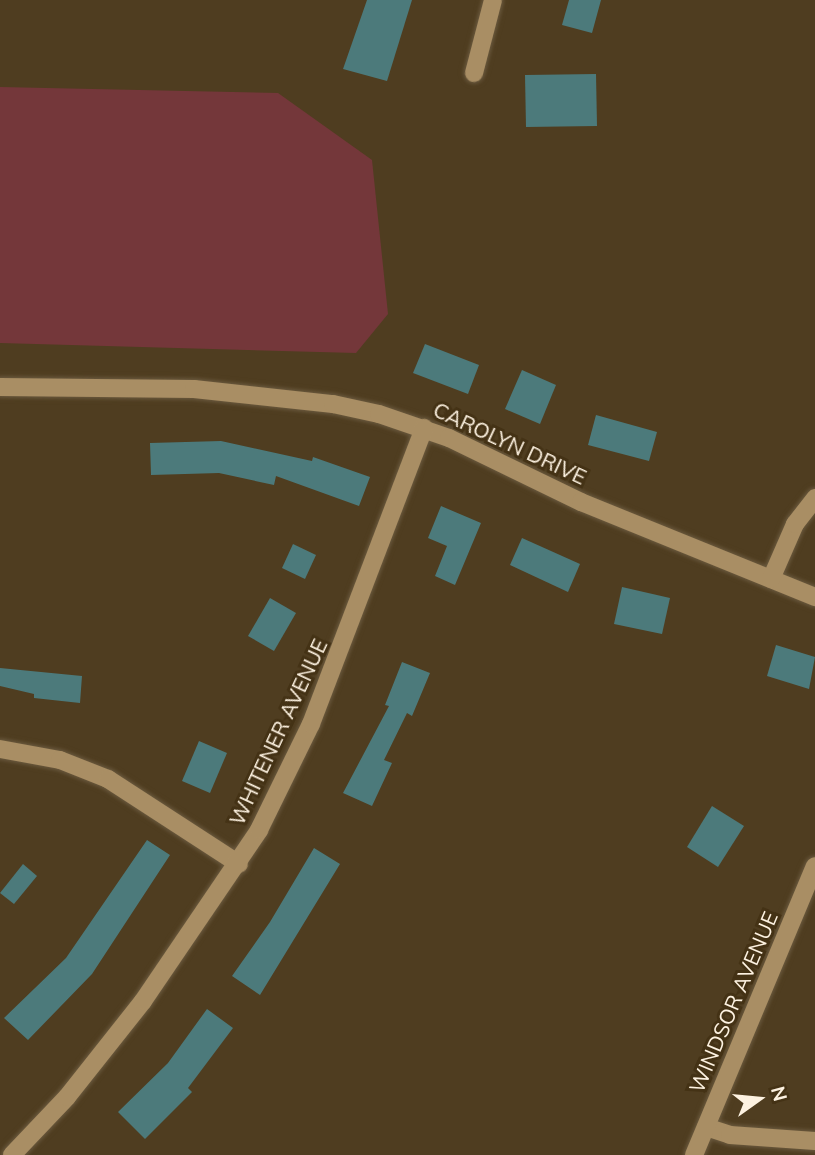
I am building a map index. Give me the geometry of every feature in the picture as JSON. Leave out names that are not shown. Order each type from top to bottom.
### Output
[{"type":"street","points":[[474,73],[494,0]]},
{"type":"street","name":"CAROLYN DRIVE","points":[[0,387],[124,386],[264,395],[333,404],[424,428],[581,502],[815,597]]},
{"type":"street","name":"WHITENER AVENUE","points":[[12,1155],[66,1097],[143,1001],[239,864],[311,724],[424,428]]},
{"type":"street","points":[[771,579],[790,533],[815,498]]},
{"type":"street","points":[[0,749],[60,760],[108,779],[239,864]]},
{"type":"street","name":"WINDSOR AVENUE","points":[[694,1155],[815,866]]},
{"type":"street","points":[[706,1127],[730,1135],[815,1141]]},
{"type":"shaded area","points":[[0,87],[278,93],[372,160],[388,314],[356,353],[0,343]]},
{"type":"building","points":[[367,0],[412,0],[387,81],[343,69]]},
{"type":"building","points":[[569,0],[601,0],[592,33],[562,25]]},
{"type":"building","points":[[596,74],[597,126],[526,127],[525,75]]},
{"type":"building","points":[[425,344],[479,365],[468,394],[413,373]]},
{"type":"building","points":[[522,370],[556,385],[540,424],[505,409]]},
{"type":"building","points":[[596,415],[657,432],[649,461],[588,445]]},
{"type":"building","points":[[221,441],[312,461],[313,457],[370,477],[359,506],[276,476],[274,485],[219,473],[151,475],[150,443]]},
{"type":"building","points":[[441,506],[481,523],[455,585],[435,576],[447,546],[428,538]]},
{"type":"building","points":[[522,538],[580,564],[568,592],[510,565]]},
{"type":"building","points":[[293,544],[316,555],[305,579],[282,568]]},
{"type":"building","points":[[622,587],[670,598],[662,634],[614,624]]},
{"type":"building","points":[[270,598],[296,613],[274,651],[248,636]]},
{"type":"building","points":[[776,645],[815,657],[809,689],[767,676]]},
{"type":"building","points":[[402,662],[430,673],[412,716],[407,713],[384,760],[392,763],[372,806],[343,793],[389,706],[385,705]]},
{"type":"building","points":[[0,668],[82,676],[80,703],[34,698],[34,694],[0,686]]},
{"type":"building","points":[[199,741],[227,753],[210,793],[182,781]]},
{"type":"building","points":[[712,806],[744,826],[718,867],[687,847]]},
{"type":"building","points":[[147,840],[170,855],[92,974],[28,1040],[4,1018],[66,958]]},
{"type":"building","points":[[314,848],[340,864],[260,995],[232,976],[270,922]]},
{"type":"building","points":[[23,864],[37,876],[14,904],[0,893]]},
{"type":"building","points":[[207,1009],[233,1028],[188,1088],[192,1092],[145,1139],[118,1112],[168,1063]]}]
